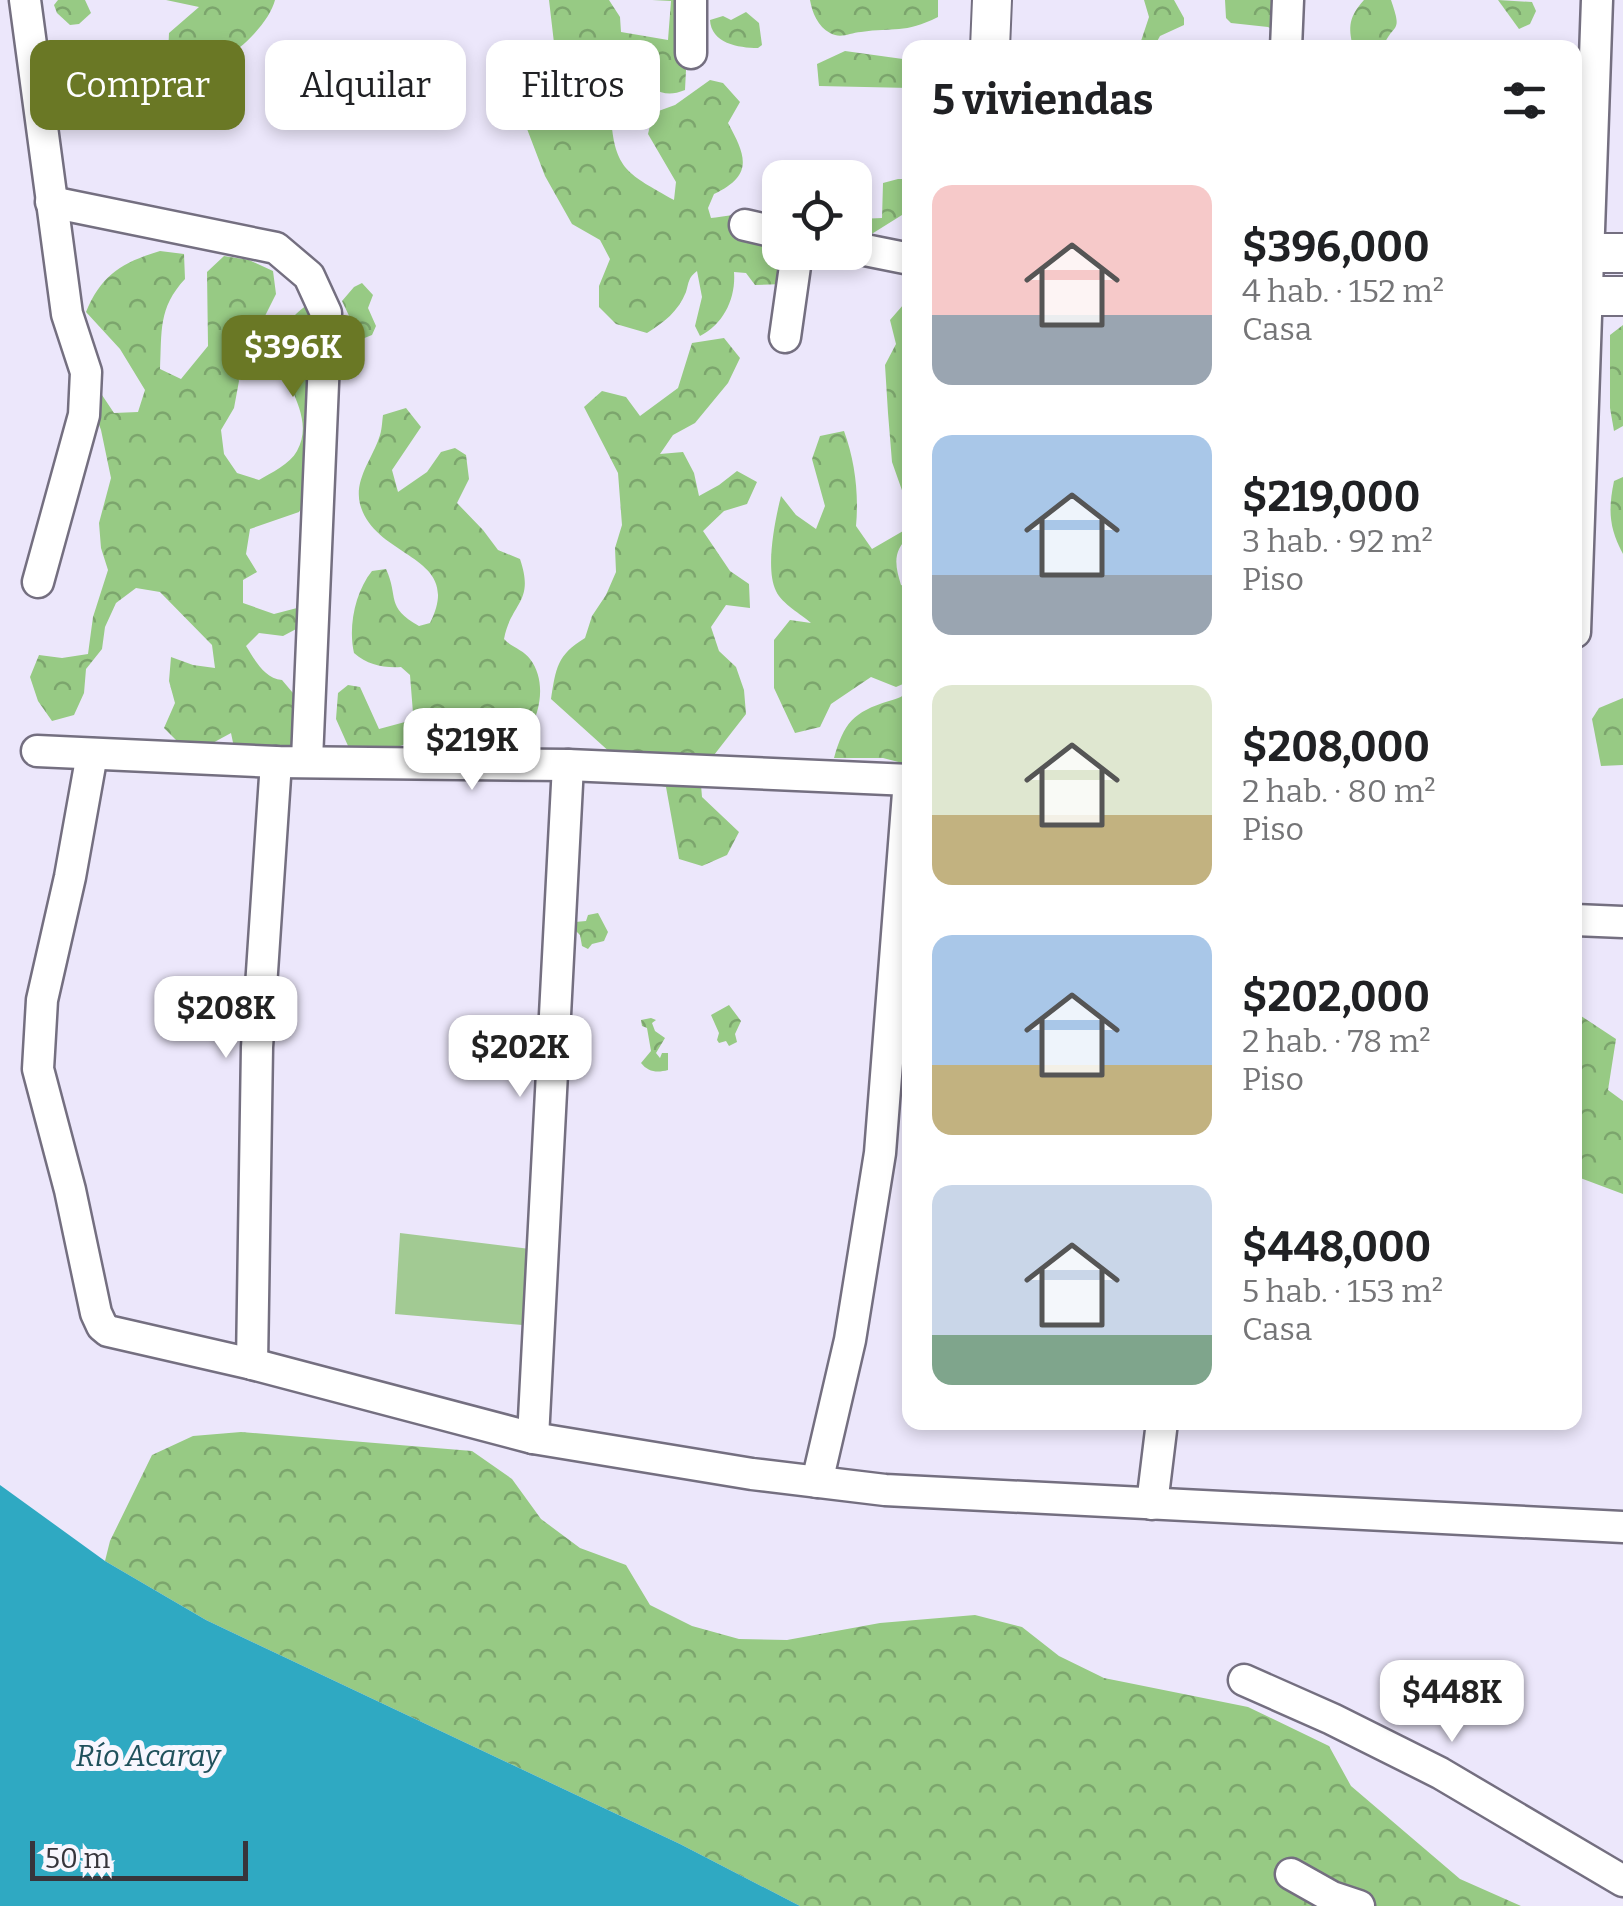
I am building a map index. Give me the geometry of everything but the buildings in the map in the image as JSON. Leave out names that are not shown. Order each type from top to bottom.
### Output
[{"type":"street","points":[[25,0],[67,314],[86,372],[84,415],[38,582]]},
{"type":"street","points":[[692,0],[692,52]]},
{"type":"street","points":[[990,40],[992,0]]},
{"type":"street","points":[[1286,40],[1288,0]]},
{"type":"street","points":[[1582,514],[1595,296],[1596,0]]},
{"type":"street","points":[[50,202],[276,248],[309,276],[326,313],[307,760]]},
{"type":"street","points":[[745,226],[762,229]]},
{"type":"street","points":[[872,251],[902,257]]},
{"type":"street","points":[[785,337],[794,270]]},
{"type":"street","points":[[37,751],[276,762],[568,765],[902,780]]},
{"type":"street","points":[[92,754],[42,1000],[38,1069],[70,1190],[96,1314],[102,1326],[115,1333],[252,1364],[533,1438],[818,1482],[885,1490],[1623,1526]]},
{"type":"street","points":[[252,1364],[257,1048],[276,762]]},
{"type":"street","points":[[533,1438],[568,765]]},
{"type":"street","points":[[818,1482],[850,1340],[880,1153],[902,879]]},
{"type":"street","points":[[1582,920],[1623,922]]},
{"type":"street","points":[[1152,1504],[1161,1430]]},
{"type":"street","points":[[1244,1680],[1440,1773],[1623,1881]]},
{"type":"street","points":[[1291,1874],[1332,1897],[1359,1906]]},
{"type":"green space","points":[[58,0],[85,0],[91,13],[79,24],[70,25],[57,13],[54,5]]},
{"type":"green space","points":[[166,0],[275,0],[265,21],[245,43],[169,40],[169,33],[199,7]]},
{"type":"green space","points":[[549,0],[609,0],[620,17],[621,32],[668,40],[671,1],[652,0],[690,0],[682,59],[685,90],[677,93],[660,91],[660,40],[554,40]]},
{"type":"green space","points":[[810,0],[938,0],[938,17],[907,28],[838,36],[819,23]]},
{"type":"green space","points":[[1144,0],[1174,0],[1184,25],[1158,40],[1141,40],[1149,17]]},
{"type":"green space","points":[[1225,0],[1289,0],[1280,34],[1268,27],[1231,23],[1226,18]]},
{"type":"green space","points":[[1364,0],[1391,0],[1396,27],[1386,40],[1352,40],[1355,12]]},
{"type":"green space","points":[[1498,0],[1532,2],[1536,11],[1530,24],[1519,29]]},
{"type":"green space","points":[[746,12],[759,23],[762,45],[758,48],[734,45],[715,34],[710,20],[723,16],[731,20]]},
{"type":"green space","points":[[845,51],[902,59],[902,88],[819,86],[817,64]]},
{"type":"green space","points":[[710,80],[723,83],[740,102],[728,123],[743,164],[736,180],[714,194],[708,208],[711,218],[762,215],[762,270],[804,270],[809,281],[801,288],[755,285],[746,273],[734,272],[727,309],[716,325],[700,336],[695,326],[702,297],[697,271],[675,311],[647,333],[616,324],[599,307],[599,286],[610,259],[600,240],[572,224],[545,176],[527,130],[613,130],[620,160],[627,169],[674,200],[676,182],[649,130],[660,130],[660,110],[675,105]]},
{"type":"green space","points":[[902,179],[902,215],[872,234],[872,218],[882,218],[883,183]]},
{"type":"green space","points":[[160,251],[184,254],[185,279],[170,300],[163,321],[160,369],[181,379],[208,346],[207,272],[224,256],[249,260],[273,271],[276,294],[265,316],[232,357],[239,381],[234,408],[221,430],[224,454],[237,473],[259,480],[285,464],[297,451],[303,431],[280,357],[281,338],[291,320],[313,301],[320,325],[309,347],[314,490],[299,512],[250,529],[246,554],[257,572],[243,580],[243,603],[274,614],[297,608],[315,619],[283,636],[259,633],[246,646],[265,672],[282,680],[298,699],[309,745],[275,776],[249,777],[236,757],[231,733],[209,745],[182,746],[164,728],[175,703],[169,681],[171,657],[215,668],[212,645],[160,592],[136,588],[116,603],[105,627],[102,649],[86,669],[84,693],[74,715],[52,721],[38,701],[30,677],[39,655],[62,658],[88,654],[93,617],[108,570],[99,523],[111,478],[101,430],[79,370],[92,370],[114,413],[138,412],[145,390],[120,349],[86,312],[106,279],[135,260]]},
{"type":"green space","points":[[362,283],[373,295],[368,308],[376,326],[372,335],[362,339],[352,336],[351,320],[342,301]]},
{"type":"green space","points":[[902,306],[902,490],[892,462],[885,365],[896,344],[890,320]]},
{"type":"green space","points":[[1623,325],[1623,426],[1614,431],[1610,408],[1610,335]]},
{"type":"green space","points":[[724,338],[740,358],[728,383],[695,423],[673,435],[660,454],[683,452],[694,473],[699,496],[737,471],[757,482],[747,504],[724,511],[703,531],[730,571],[749,584],[750,608],[726,605],[711,627],[719,651],[736,667],[744,690],[746,714],[700,773],[702,797],[739,832],[727,855],[702,866],[679,859],[666,787],[643,782],[551,699],[559,663],[585,638],[592,616],[616,572],[615,548],[622,525],[618,473],[584,407],[602,391],[626,397],[640,416],[678,388],[692,343]]},
{"type":"green space","points":[[406,408],[421,427],[392,470],[398,492],[427,472],[441,452],[455,448],[466,455],[469,479],[457,503],[498,550],[520,559],[525,585],[504,639],[530,659],[538,676],[540,695],[529,731],[473,747],[445,747],[417,740],[400,746],[386,766],[353,757],[336,719],[338,693],[348,685],[360,687],[379,729],[405,722],[413,713],[410,675],[401,667],[376,665],[359,657],[354,653],[352,632],[357,599],[372,571],[386,569],[397,607],[419,626],[430,623],[438,600],[436,583],[427,570],[382,537],[360,504],[362,478],[380,435],[383,415]]},
{"type":"green space","points":[[844,431],[855,478],[856,526],[872,549],[902,532],[896,565],[902,585],[902,684],[896,687],[871,677],[831,704],[820,727],[795,733],[774,688],[774,640],[790,620],[811,623],[779,596],[771,558],[781,496],[796,515],[816,529],[825,506],[812,459],[820,436]]},
{"type":"green space","points":[[1623,477],[1623,554],[1612,527],[1611,510],[1614,481]]},
{"type":"green space","points":[[901,697],[902,763],[883,758],[834,758],[852,720]]},
{"type":"green space","points":[[1623,698],[1623,765],[1601,766],[1592,719],[1599,708]]},
{"type":"green space","points":[[598,913],[608,932],[604,941],[588,949],[582,946],[580,935],[573,928],[575,922],[586,921],[588,915]]},
{"type":"green space","points":[[729,1005],[741,1021],[735,1034],[737,1042],[729,1046],[726,1041],[717,1040],[719,1033],[711,1015]]},
{"type":"green space","points":[[1582,1017],[1616,1039],[1608,1090],[1623,1101],[1623,1194],[1582,1179]]},
{"type":"green space","points":[[641,1020],[656,1020],[652,1023],[655,1031],[665,1038],[656,1053],[660,1058],[662,1053],[668,1053],[668,1070],[653,1071],[641,1063],[651,1051],[647,1028]]},
{"type":"green space","points":[[400,1233],[538,1250],[534,1326],[395,1314]]},
{"type":"green space","points":[[241,1432],[472,1451],[512,1479],[541,1519],[580,1548],[626,1565],[650,1605],[692,1626],[739,1639],[787,1640],[880,1623],[975,1615],[1022,1627],[1059,1656],[1104,1678],[1248,1707],[1329,1746],[1351,1786],[1460,1879],[1521,1906],[800,1906],[680,1844],[206,1620],[105,1561],[110,1541],[152,1455],[193,1436]]},
{"type":"water","name":"Río Acaray","points":[[0,1485],[105,1561],[206,1620],[680,1844],[800,1906],[0,1906]]}]
